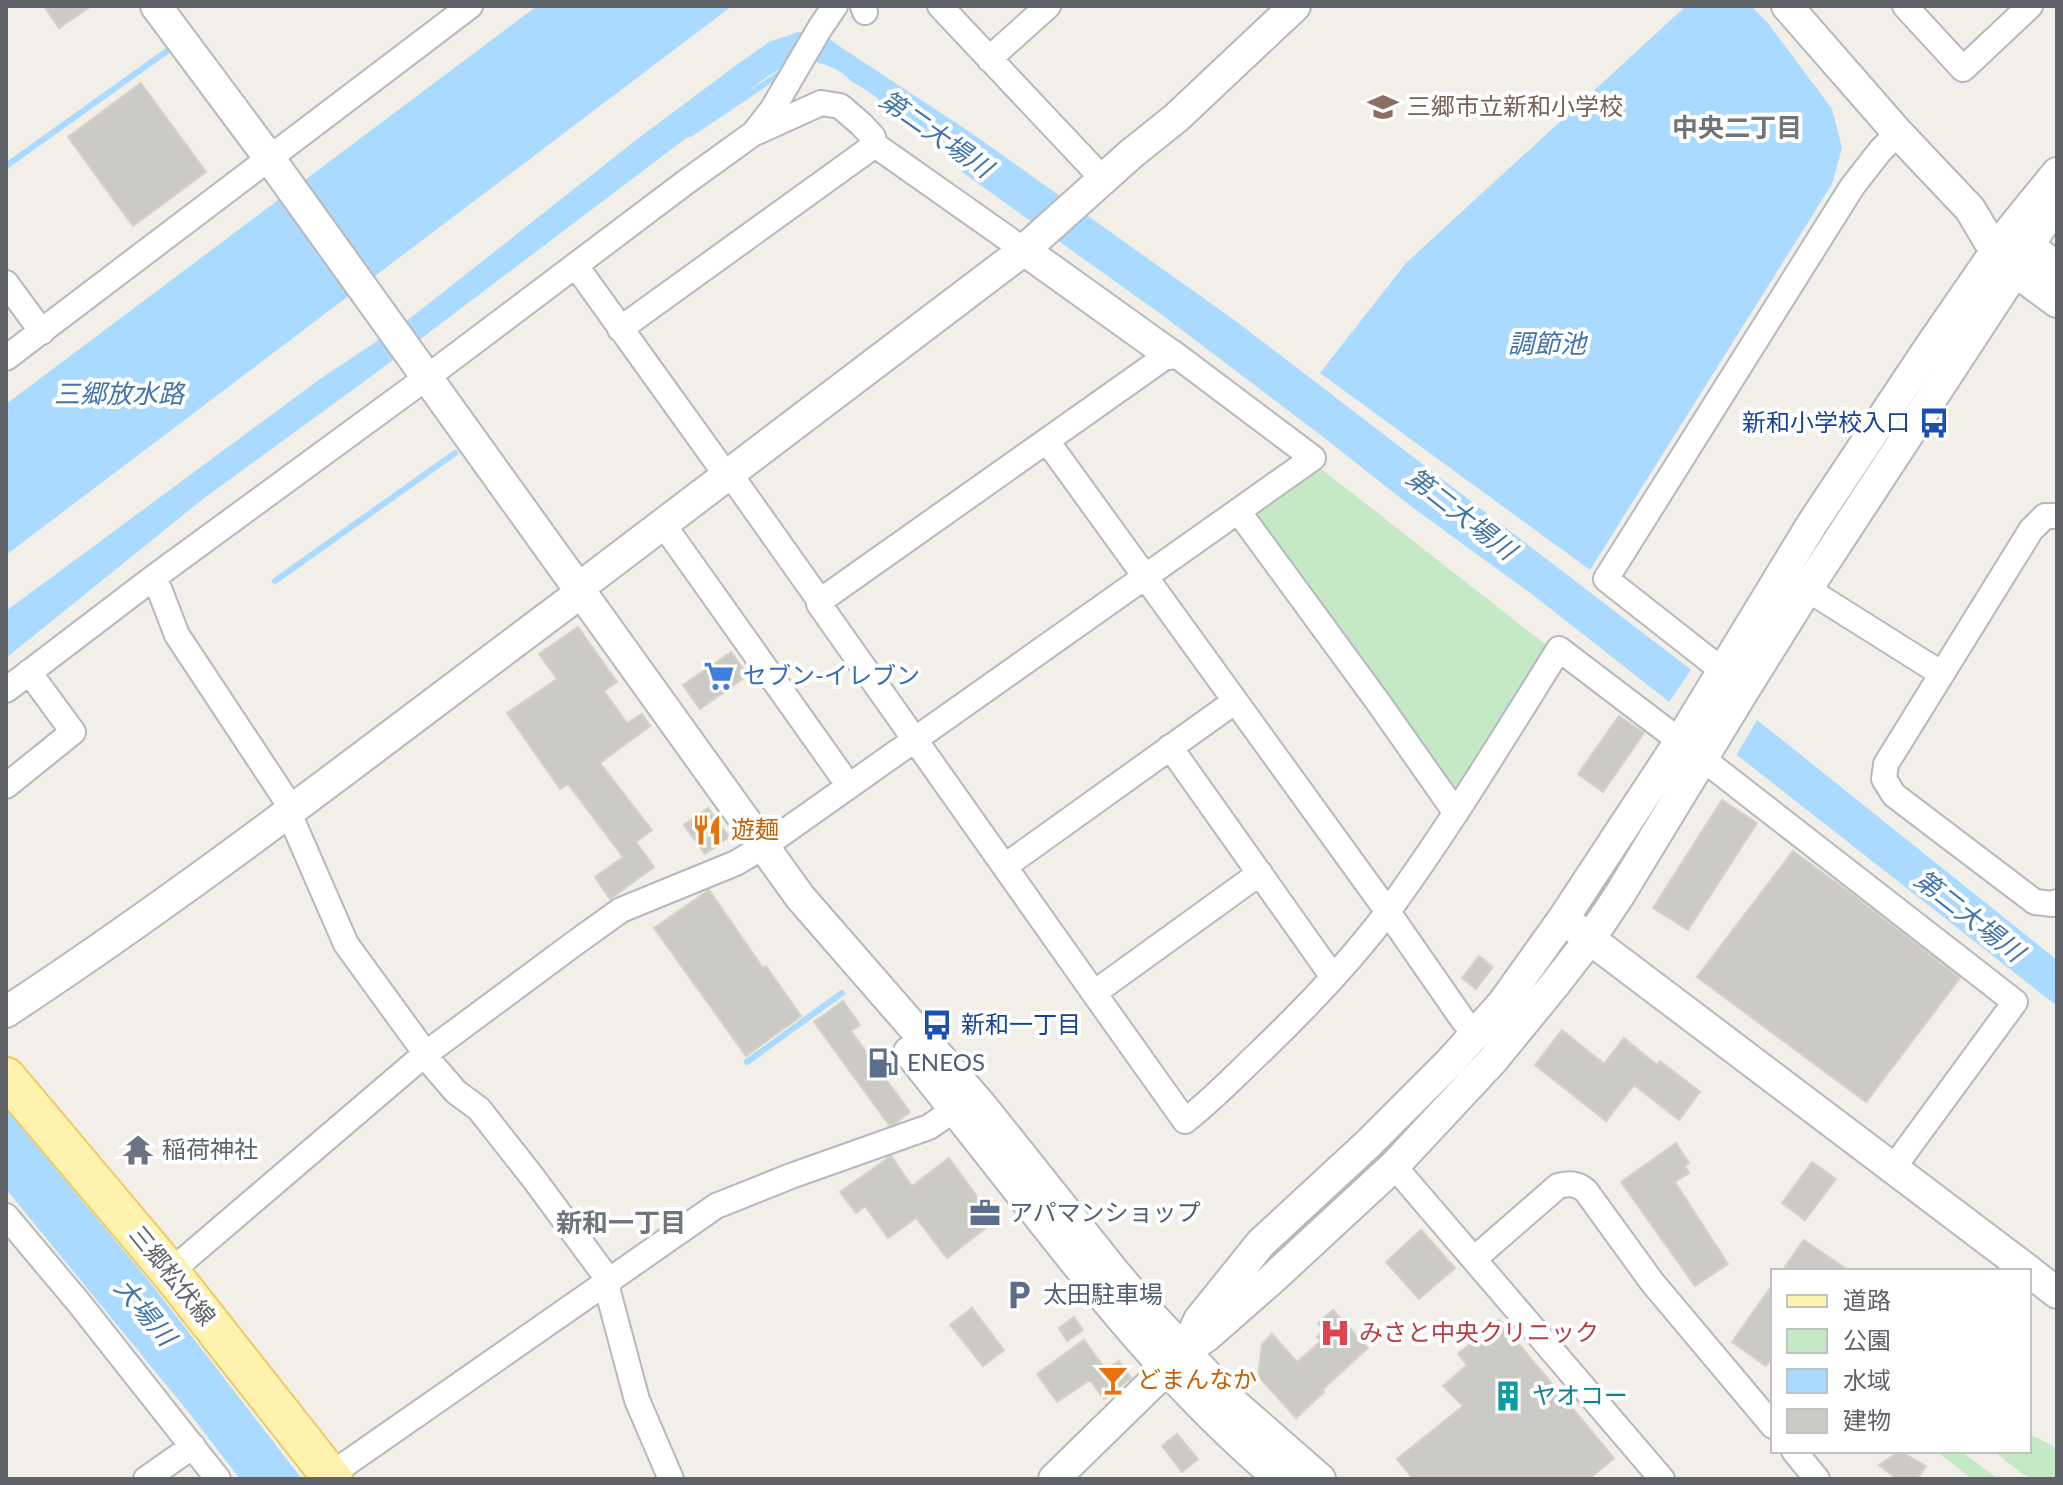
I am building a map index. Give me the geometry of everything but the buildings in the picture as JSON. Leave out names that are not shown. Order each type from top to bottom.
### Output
[{"type":"main road","name":"三郷松伏線","points":[[6,1077],[170,1272],[332,1477]]},
{"type":"street","points":[[156,6],[278,170],[800,897],[830,946],[964,1103],[1095,1288],[1175,1360],[1232,1402],[1320,1479]]},
{"type":"street","points":[[6,358],[278,170],[470,6]]},
{"type":"street","points":[[754,133],[772,110],[835,6]]},
{"type":"street","points":[[940,6],[1103,179]]},
{"type":"street","points":[[989,59],[1048,6]]},
{"type":"street","points":[[6,1012],[165,903],[575,597],[584,584],[1029,247],[1295,6]]},
{"type":"street","points":[[1905,6],[1963,69],[2030,6]]},
{"type":"street","points":[[1790,7],[1898,133],[2012,250],[2057,302]]},
{"type":"street","points":[[6,690],[423,374],[576,266],[754,133],[821,103],[840,106],[873,137],[875,145],[1029,247],[1169,354]]},
{"type":"street","points":[[1727,682],[1606,579],[1852,187],[1898,133]]},
{"type":"street","points":[[620,329],[875,145]]},
{"type":"street","points":[[1727,682],[1807,589],[2057,173]]},
{"type":"street","points":[[1054,1479],[1175,1360],[1207,1336],[1394,1166],[1526,1022],[1590,939],[1812,524],[2012,250],[2057,205]]},
{"type":"street","points":[[2012,250],[2057,267]]},
{"type":"street","points":[[576,266],[820,601],[819,604],[914,740],[1185,1121],[1307,1007],[1388,912],[1456,813],[1559,649],[1694,746],[2015,1002],[1894,1167]]},
{"type":"street","points":[[6,283],[42,332]]},
{"type":"street","points":[[170,1272],[425,1054],[621,910],[736,863],[763,847],[1313,458],[1172,352],[820,601]]},
{"type":"street","points":[[1047,441],[1476,1034]]},
{"type":"street","points":[[1238,511],[1456,813]]},
{"type":"street","points":[[2057,516],[2045,516],[2031,530],[1886,764],[1884,779],[1894,795],[2035,902],[2057,902]]},
{"type":"street","points":[[663,524],[849,786]]},
{"type":"street","points":[[153,578],[177,635],[290,810],[346,944],[425,1054],[456,1092],[479,1109],[534,1179],[608,1283],[637,1400],[671,1479]]},
{"type":"street","points":[[1807,589],[1942,674]]},
{"type":"street","points":[[6,786],[73,732],[29,672]]},
{"type":"street","points":[[1005,866],[1234,702]]},
{"type":"street","points":[[1175,1360],[1199,1320],[1261,1243],[1368,1144],[1503,1003],[1694,746]]},
{"type":"street","points":[[1170,747],[1333,977]]},
{"type":"street","points":[[1094,993],[1260,873]]},
{"type":"street","points":[[1563,919],[2026,1269]]},
{"type":"street","points":[[332,1477],[716,1206],[929,1127],[964,1103]]},
{"type":"street","points":[[1394,1166],[1662,1479]]},
{"type":"street","points":[[1474,1259],[1558,1186],[1568,1183],[1580,1186],[1652,1282],[1771,1424]]},
{"type":"street","points":[[6,1216],[89,1315],[218,1479]]},
{"type":"street","points":[[2031,1273],[2057,1293]]},
{"type":"street","points":[[1175,1360],[1214,1419],[1280,1479]]},
{"type":"street","points":[[146,1479],[193,1446]]},
{"type":"street","points":[[1796,1453],[1817,1479]]},
{"type":"green space","points":[[1320,468],[1550,648],[1462,790],[1450,790],[1254,514]]},
{"type":"green space","points":[[2031,1435],[2055,1447],[2057,1479],[2033,1479],[1996,1453],[2031,1453]]},
{"type":"green space","points":[[1939,1453],[1964,1453],[1998,1479],[1972,1479]]},
{"type":"water","name":"三郷放水路","points":[[537,6],[732,6],[6,555],[6,404]]},
{"type":"water","name":"調節池","points":[[1686,6],[1751,6],[1767,22],[1832,109],[1842,148],[1832,184],[1590,570],[1320,373],[1406,263]]},
{"type":"water","name":"第二大場川","points":[[798,32],[823,34],[970,132],[1237,322],[1771,731],[2057,960],[2057,1006],[1533,595],[1412,507],[1158,312],[962,172],[955,160],[894,107],[884,106],[839,71],[815,62],[791,64],[767,77],[369,378],[203,499],[6,658],[6,611],[320,379],[404,323],[731,69],[769,42]]},
{"type":"water","name":"大場川","points":[[6,1109],[149,1281],[302,1479],[240,1479],[6,1189]]},
{"type":"pier","points":[[1693,667],[1759,717],[1734,759],[1667,705]]},
{"type":"waterway","points":[[6,166],[167,51]]},
{"type":"waterway","points":[[690,134],[784,71]]},
{"type":"waterway","points":[[275,581],[455,453]]},
{"type":"waterway","points":[[747,1062],[842,993]]},
{"type":"place","name":"三郷市立新和小学校","points":[[1383,107]]},
{"type":"place","name":"新和小学校入口","points":[[1934,423]]},
{"type":"place","name":"セブン-イレブン","points":[[719,676]]},
{"type":"place","name":"遊麺","points":[[707,830]]},
{"type":"place","name":"新和一丁目","points":[[937,1025]]},
{"type":"place","name":"ENEOS","points":[[883,1063]]},
{"type":"place","name":"稲荷神社","points":[[138,1150]]},
{"type":"place","name":"アパマンショップ","points":[[985,1213]]},
{"type":"place","name":"太田駐車場","points":[[1019,1295]]},
{"type":"place","name":"みさと中央クリニック","points":[[1335,1333]]},
{"type":"place","name":"どまんなか","points":[[1113,1380]]},
{"type":"place","name":"ヤオコー","points":[[1508,1396]]},
{"type":"district","name":"中央二丁目","points":[[1737,128]]},
{"type":"district","name":"新和一丁目","points":[[621,1223]]}]
